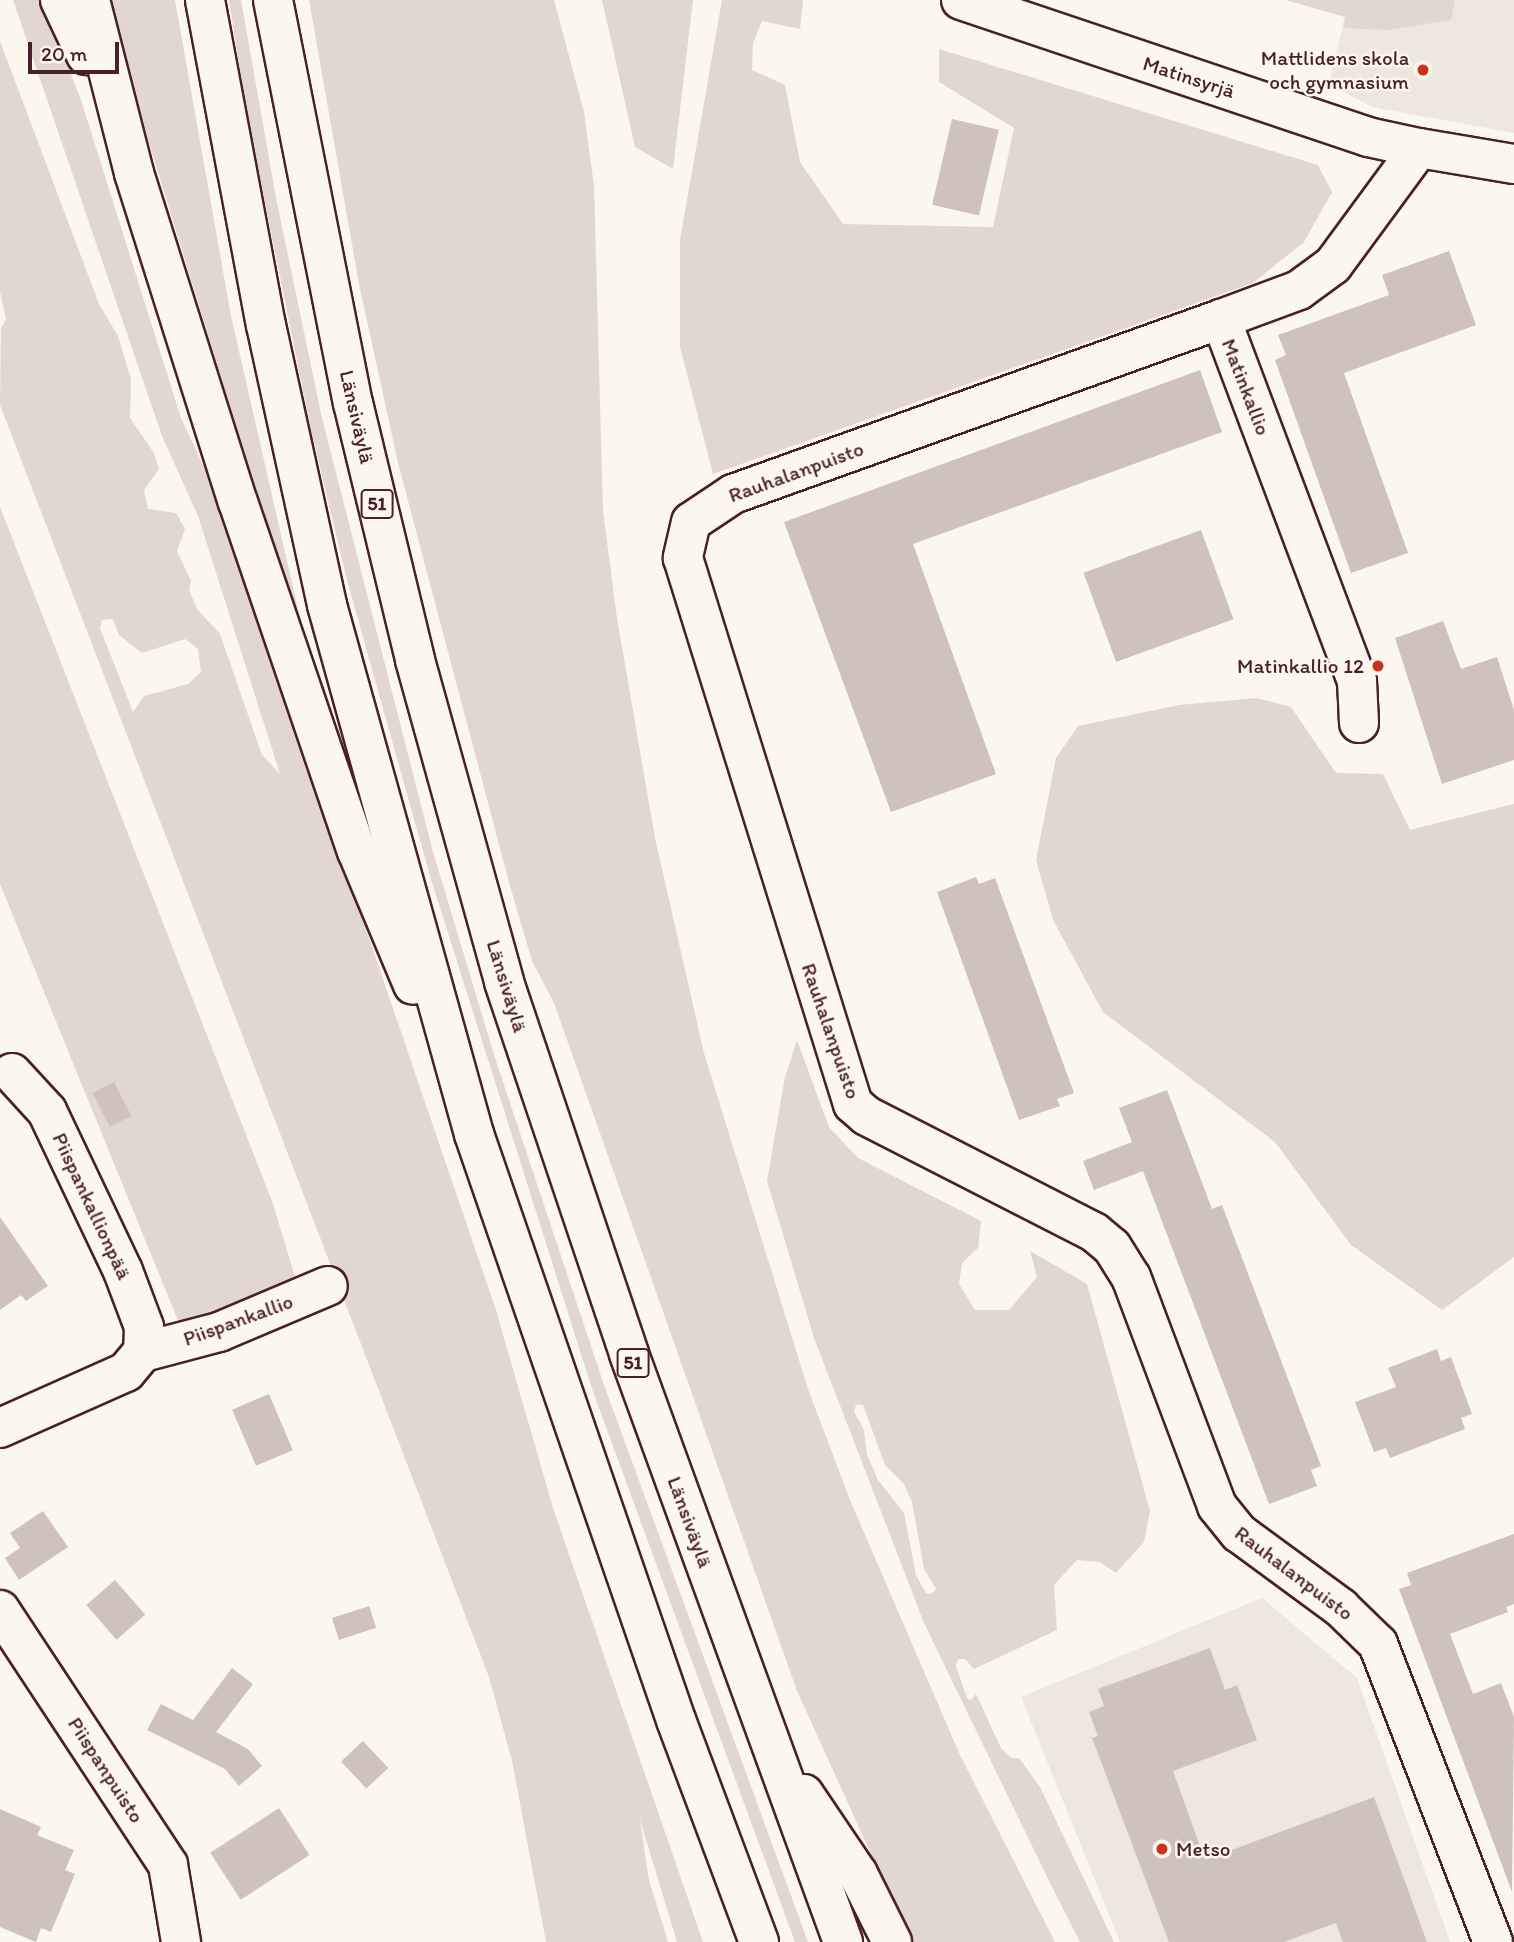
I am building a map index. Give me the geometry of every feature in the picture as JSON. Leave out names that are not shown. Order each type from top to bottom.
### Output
[{"type":"main road","points":[[60,0],[134,173]]},
{"type":"main road","points":[[90,0],[134,173],[238,502],[357,851],[474,1134],[676,1720],[760,1942]]},
{"type":"main road","points":[[205,0],[266,325],[327,606],[474,1134]]},
{"type":"main road","name":"Länsiväylä","points":[[273,0],[353,403],[415,660],[504,982],[629,1354],[844,1942]]},
{"type":"main road","name":"Matinsyrjä","points":[[961,0],[1368,136],[1419,148]]},
{"type":"main road","points":[[1419,148],[1514,164]]},
{"type":"main road","name":"Matinkallio","points":[[1359,723],[1357,681],[1221,319],[1299,290],[1332,265],[1419,148]]},
{"type":"main road","name":"Rauhalanpuisto","points":[[1221,319],[733,494],[709,506],[691,522],[683,558],[853,1104],[867,1116],[1094,1232],[1112,1247],[1131,1277],[1217,1506],[1239,1533],[1341,1608],[1378,1644],[1493,1942]]},
{"type":"main road","name":"Piispankallionpää","points":[[12,1073],[47,1111],[127,1279],[144,1326],[143,1352]]},
{"type":"main road","name":"Piispankallio","points":[[0,1428],[126,1372],[143,1352],[219,1332],[328,1286]]},
{"type":"main road","name":"Piispanpuisto","points":[[0,1610],[169,1865],[181,1942]]},
{"type":"main road","points":[[676,1720],[734,1942]]},
{"type":"main road","name":"51","points":[[769,1741],[858,1874],[892,1942]]},
{"type":"shaded area","points":[[13,0],[42,0],[81,100],[181,418],[220,502],[496,1310],[553,1508],[703,1942],[677,1942],[640,1820],[649,1880],[668,1942],[546,1942],[512,1761],[489,1677],[0,405],[1,329],[6,319],[0,292],[0,41],[99,304],[118,336],[131,379],[130,418],[154,453],[159,469],[144,490],[148,509],[176,513],[185,529],[177,551],[191,581],[189,590],[197,609],[220,634],[262,755],[280,774],[198,516],[162,436]],"holes":[[[113,619],[119,635],[142,653],[185,639],[198,649],[201,672],[188,684],[144,696],[133,712],[100,628],[102,620]]]},
{"type":"shaded area","points":[[105,0],[175,0],[231,316],[314,679]]},
{"type":"shaded area","points":[[229,0],[241,0],[277,203],[322,418],[433,852],[495,1058],[604,1385],[808,1942],[795,1942],[592,1389],[430,876],[348,584],[311,430],[246,108]]},
{"type":"shaded area","points":[[309,0],[554,0],[584,112],[594,186],[603,511],[617,618],[655,838],[704,1053],[808,1389],[850,1500],[960,1755],[1055,1942],[911,1942],[797,1691],[554,1003],[532,961],[510,886],[398,463],[359,284]]},
{"type":"shaded area","points":[[602,0],[693,0],[673,169],[635,147]]},
{"type":"shaded area","points":[[722,0],[803,0],[800,29],[762,21],[753,43],[752,70],[785,85],[800,162],[843,224],[993,227],[1014,128],[939,82],[939,49],[1318,165],[1332,192],[1304,242],[1253,283],[713,474],[680,347],[680,240]]},
{"type":"shaded area","name":"Mattlidens skola och gymnasium","points":[[1286,0],[1514,0],[1514,133],[1372,107],[1329,84],[1345,17]]},
{"type":"shaded area","points":[[1286,0],[1455,0],[1451,20],[1388,30],[1343,28],[1345,17]]},
{"type":"shaded area","points":[[0,507],[272,1201],[295,1277],[207,1322],[179,1323],[0,884]]},
{"type":"shaded area","points":[[1256,698],[1291,707],[1336,773],[1383,774],[1410,830],[1514,804],[1514,1257],[1442,1310],[1351,1245],[1275,1142],[1103,1012],[1053,920],[1036,860],[1056,758],[1078,726],[1179,705]]},
{"type":"shaded area","points":[[797,1040],[829,1127],[858,1158],[981,1221],[978,1248],[962,1263],[959,1284],[975,1310],[1009,1310],[1037,1277],[1030,1251],[1087,1284],[1150,1511],[1144,1542],[1116,1573],[1100,1562],[1077,1560],[1054,1585],[1057,1630],[974,1669],[965,1659],[958,1659],[956,1666],[967,1698],[971,1700],[976,1694],[1001,1748],[1011,1758],[1019,1758],[1040,1787],[1114,1942],[1080,1942],[1050,1883],[924,1623],[814,1338],[767,1181],[785,1077]],"holes":[[[856,1405],[863,1405],[885,1465],[904,1484],[912,1502],[924,1569],[936,1589],[931,1594],[926,1593],[916,1575],[904,1513],[878,1480],[867,1455],[864,1430],[854,1412]]]},
{"type":"shaded area","points":[[1262,1598],[1357,1678],[1450,1942],[1120,1942],[1021,1697]]},
{"type":"building","points":[[952,119],[999,130],[979,216],[932,205]]},
{"type":"building","points":[[1449,251],[1476,325],[1344,373],[1408,553],[1351,573],[1275,360],[1286,355],[1278,335],[1389,295],[1382,275]]},
{"type":"building","points":[[1200,370],[1222,432],[913,544],[996,774],[891,812],[784,522]]},
{"type":"building","points":[[1201,530],[1233,619],[1116,662],[1084,573]]},
{"type":"building","points":[[1443,621],[1461,669],[1497,657],[1514,710],[1514,760],[1442,784],[1395,638]]},
{"type":"building","points":[[976,877],[979,884],[995,878],[1074,1093],[1057,1099],[1060,1106],[1019,1120],[937,892]]},
{"type":"building","points":[[114,1082],[131,1116],[110,1127],[93,1093]]},
{"type":"building","points":[[1167,1090],[1212,1209],[1222,1205],[1321,1466],[1311,1470],[1317,1486],[1269,1504],[1143,1171],[1094,1190],[1083,1161],[1132,1142],[1119,1108]]},
{"type":"building","points":[[0,1217],[48,1286],[26,1301],[21,1295],[0,1310]]},
{"type":"building","points":[[1437,1349],[1441,1361],[1451,1357],[1472,1414],[1461,1418],[1465,1429],[1390,1458],[1386,1448],[1374,1452],[1355,1402],[1396,1387],[1388,1368]]},
{"type":"building","points":[[269,1394],[293,1450],[256,1466],[232,1410]]},
{"type":"building","points":[[43,1511],[68,1547],[19,1580],[5,1558],[20,1548],[10,1533]]},
{"type":"building","points":[[1514,1534],[1514,1604],[1506,1607],[1508,1612],[1450,1634],[1473,1694],[1501,1683],[1514,1717],[1512,1892],[1399,1589],[1411,1585],[1407,1573]]},
{"type":"building","points":[[115,1580],[145,1615],[116,1640],[86,1605]]},
{"type":"building","points":[[369,1606],[376,1628],[339,1640],[332,1618]]},
{"type":"building","points":[[1210,1648],[1225,1690],[1237,1685],[1257,1740],[1173,1771],[1205,1860],[1374,1797],[1427,1942],[1343,1942],[1336,1923],[1284,1942],[1169,1942],[1092,1738],[1098,1736],[1089,1712],[1104,1706],[1098,1689]]},
{"type":"building","points":[[232,1668],[253,1684],[216,1732],[248,1749],[262,1766],[239,1786],[225,1769],[147,1730],[161,1704],[193,1720]]},
{"type":"building","points":[[363,1741],[388,1768],[366,1789],[341,1761]]},
{"type":"building","points":[[279,1808],[309,1855],[241,1900],[210,1853]]},
{"type":"building","points":[[0,1809],[41,1827],[37,1835],[74,1850],[65,1870],[75,1874],[51,1932],[41,1928],[36,1942],[0,1927]]},
{"type":"place","name":"Mattlidens skola och gymnasium","points":[[1423,70]]},
{"type":"place","name":"Matinkallio 12","points":[[1378,666]]},
{"type":"place","name":"Metso","points":[[1162,1849]]}]
